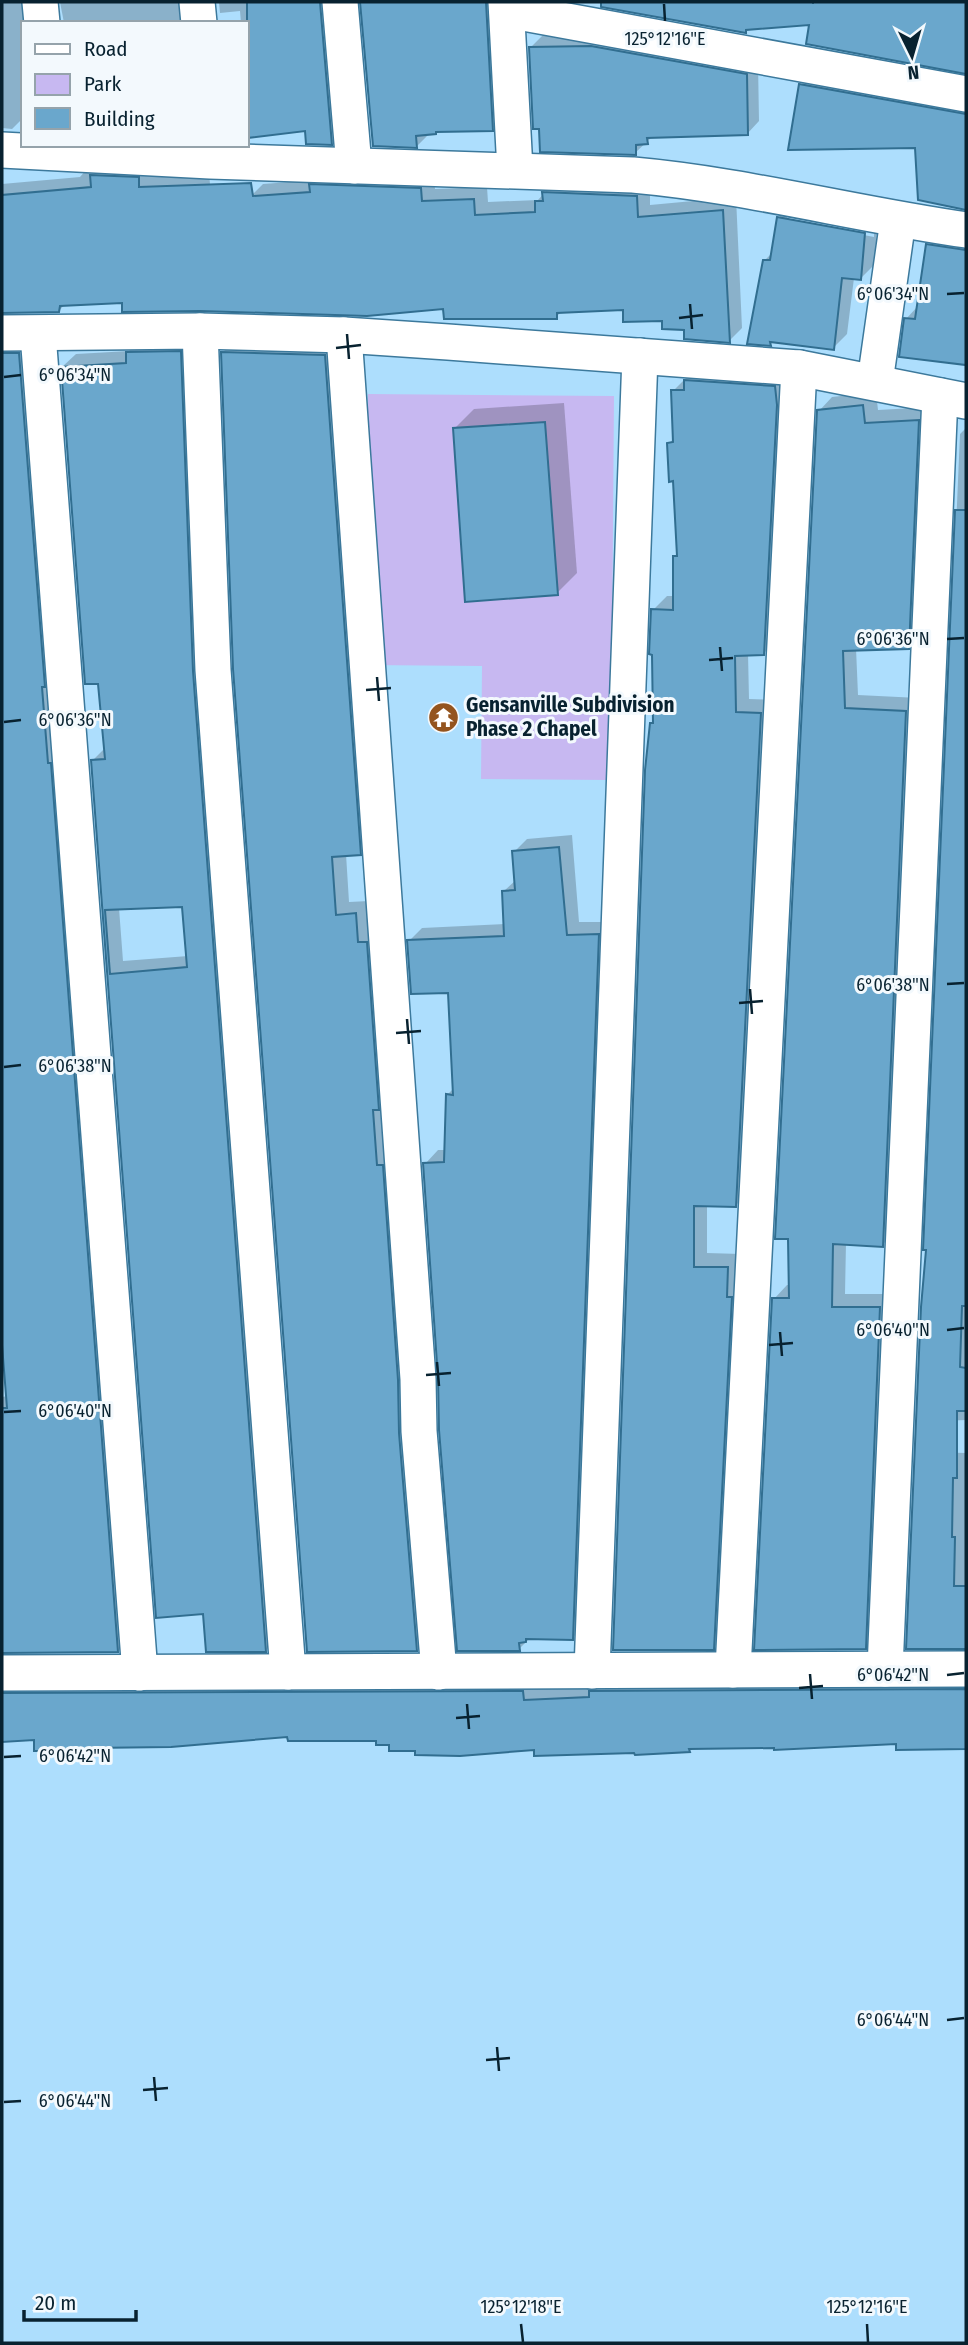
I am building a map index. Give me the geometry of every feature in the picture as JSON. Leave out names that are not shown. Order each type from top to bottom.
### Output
[{"type":"street","points":[[40,2],[42,21]]},
{"type":"street","points":[[197,2],[199,21]]},
{"type":"street","points":[[340,2],[354,166]]},
{"type":"street","points":[[515,170],[507,6],[966,94]]},
{"type":"street","points":[[2,150],[209,153],[354,166],[632,175],[691,180],[758,191],[898,220],[966,230]]},
{"type":"street","points":[[875,382],[898,220]]},
{"type":"street","points":[[200,331],[213,670],[288,1672]]},
{"type":"street","points":[[2,333],[200,331],[344,335],[799,368],[953,399],[885,1669]]},
{"type":"street","points":[[38,334],[141,1673]]},
{"type":"street","points":[[344,335],[417,1365],[419,1431],[439,1672]]},
{"type":"street","points":[[592,1671],[640,356]]},
{"type":"street","points":[[733,1670],[799,368]]},
{"type":"street","points":[[2,1673],[966,1669]]},
{"type":"green space","points":[[368,394],[614,396],[611,780],[481,779],[482,666],[366,665]]},
{"type":"building","points":[[247,2],[320,2],[332,145],[306,144],[305,131],[248,138]]},
{"type":"building","points":[[360,2],[486,2],[493,131],[436,132],[416,136],[417,148],[373,146]]},
{"type":"building","points":[[601,2],[966,2],[966,74],[806,44],[809,25],[746,30],[746,33],[601,7]]},
{"type":"building","points":[[591,46],[747,74],[748,135],[647,138],[648,144],[636,145],[636,155],[540,152],[539,129],[533,129],[529,47]]},
{"type":"building","points":[[799,84],[966,114],[966,210],[918,200],[915,148],[788,150]]},
{"type":"building","points":[[90,175],[139,177],[139,187],[251,183],[253,196],[310,192],[309,184],[421,188],[422,201],[474,199],[475,215],[535,212],[535,201],[543,201],[542,192],[637,196],[638,217],[723,210],[730,343],[684,339],[684,330],[662,329],[662,321],[623,322],[623,310],[557,313],[557,319],[444,319],[443,309],[367,316],[200,311],[122,312],[122,303],[60,306],[59,312],[2,313],[2,195],[91,187]]},
{"type":"building","points":[[777,217],[865,233],[861,280],[842,278],[834,350],[770,342],[771,346],[747,344],[763,260],[770,260]]},
{"type":"building","points":[[926,244],[966,250],[966,365],[899,357],[904,318],[915,319]]},
{"type":"building","points":[[181,351],[193,671],[266,1652],[206,1652],[203,1614],[156,1618],[91,760],[105,759],[98,684],[85,684],[61,367],[126,363],[126,352]],"holes":[[[182,907],[187,967],[110,974],[105,910]]]},
{"type":"building","points":[[221,352],[325,355],[361,855],[332,857],[336,915],[356,913],[358,942],[367,942],[379,1110],[373,1110],[377,1165],[383,1165],[398,1380],[399,1433],[417,1651],[307,1652],[233,669]]},
{"type":"building","points":[[2,353],[19,353],[45,687],[42,687],[48,763],[51,763],[118,1652],[2,1653],[2,1408],[7,1408],[2,1345]]},
{"type":"building","points":[[684,380],[775,386],[777,405],[764,655],[735,656],[736,712],[761,713],[736,1207],[694,1206],[694,1267],[728,1267],[727,1297],[732,1297],[714,1650],[613,1650],[645,770],[650,723],[653,723],[652,655],[649,654],[651,609],[673,610],[673,556],[677,556],[673,481],[669,482],[667,443],[673,442],[671,390],[684,390]]},
{"type":"building","points":[[863,405],[865,423],[919,420],[909,649],[843,651],[845,708],[906,711],[883,1247],[833,1244],[832,1307],[880,1307],[866,1649],[754,1650],[772,1298],[789,1298],[788,1239],[775,1239],[817,410]]},
{"type":"building","points":[[545,422],[558,595],[465,602],[453,428]]},
{"type":"building","points":[[955,510],[966,510],[966,1306],[962,1306],[960,1367],[966,1368],[966,1411],[957,1411],[957,1478],[953,1478],[952,1537],[955,1537],[954,1586],[966,1586],[966,1649],[906,1649],[921,1307],[926,1250],[923,1250]]},
{"type":"building","points":[[559,847],[567,935],[599,934],[573,1640],[526,1639],[526,1642],[519,1643],[520,1651],[457,1651],[439,1430],[438,1378],[423,1163],[444,1162],[446,1094],[453,1095],[448,993],[411,994],[407,940],[504,936],[502,891],[515,890],[512,851]]},
{"type":"building","points":[[966,1689],[966,1749],[896,1750],[896,1744],[774,1750],[689,1749],[690,1752],[635,1755],[534,1756],[534,1750],[460,1756],[415,1755],[415,1751],[389,1751],[389,1745],[376,1745],[376,1741],[288,1741],[287,1737],[171,1747],[88,1748],[88,1751],[34,1751],[34,1740],[2,1742],[2,1693],[523,1691],[524,1700],[589,1697],[589,1691]]},
{"type":"place","name":"Gensanville Subdivision Phase 2 Chapel","points":[[443,717]]}]
